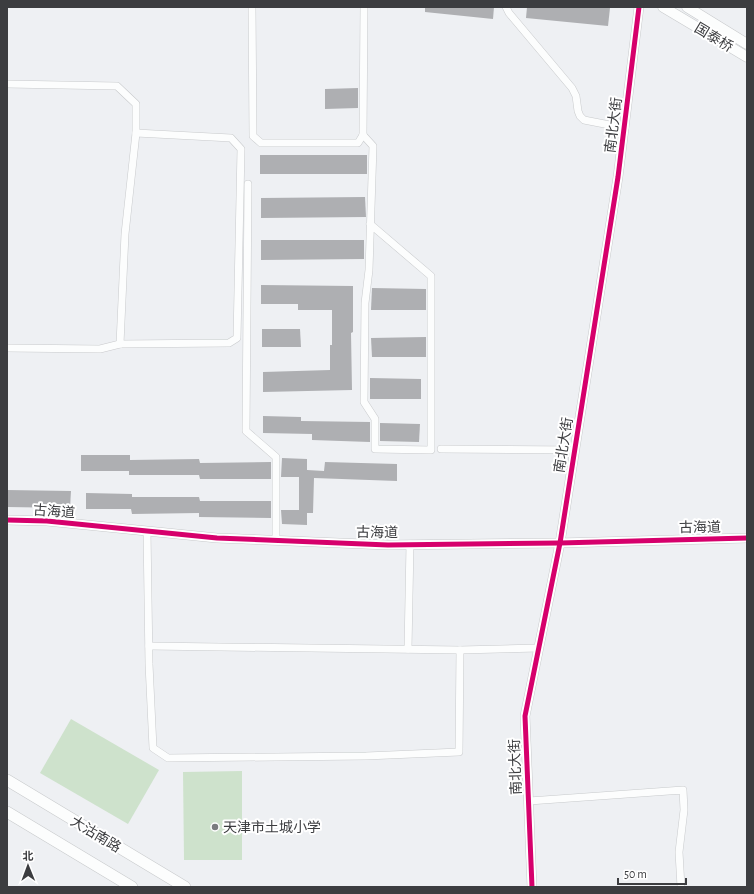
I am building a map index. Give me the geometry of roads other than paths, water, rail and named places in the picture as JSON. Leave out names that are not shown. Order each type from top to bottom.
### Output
[{"type":"main road","name":"国泰桥","points":[[664,7],[747,57]]},
{"type":"main road","name":"国泰桥","points":[[688,8],[747,44]]},
{"type":"main road","name":"大沽南路","points":[[7,780],[185,887]]},
{"type":"main road","name":"大沽南路","points":[[7,812],[132,887]]},
{"type":"street","points":[[252,7],[253,136],[261,143],[358,143],[363,135],[364,7]]},
{"type":"street","points":[[506,7],[509,13],[572,88],[576,96],[580,116],[588,122],[625,128]]},
{"type":"street","name":"南北大街","points":[[532,887],[525,716],[560,543],[575,450],[625,128],[639,7]]},
{"type":"street","points":[[7,84],[117,86],[136,104],[136,133],[125,234],[120,344]]},
{"type":"street","points":[[7,348],[100,349],[120,344],[229,343],[237,338],[241,149],[231,138],[136,133]]},
{"type":"street","points":[[363,135],[372,146],[370,224],[369,270],[364,303],[364,402],[375,419],[375,449],[431,450],[431,276],[370,224]]},
{"type":"street","points":[[248,184],[246,431],[276,457],[276,540]]},
{"type":"street","points":[[441,449],[575,450]]},
{"type":"street","name":"古海道","points":[[7,520],[47,521],[217,538],[410,544],[560,543],[747,538]]},
{"type":"street","points":[[147,531],[153,748],[168,758],[366,756],[459,752],[460,650]]},
{"type":"street","points":[[408,649],[410,544]]},
{"type":"street","points":[[149,646],[460,650],[539,648]]},
{"type":"street","points":[[529,801],[683,790],[684,810],[679,852],[681,887]]},
{"type":"place","name":"天津市土城小学","points":[[215,827]]}]
